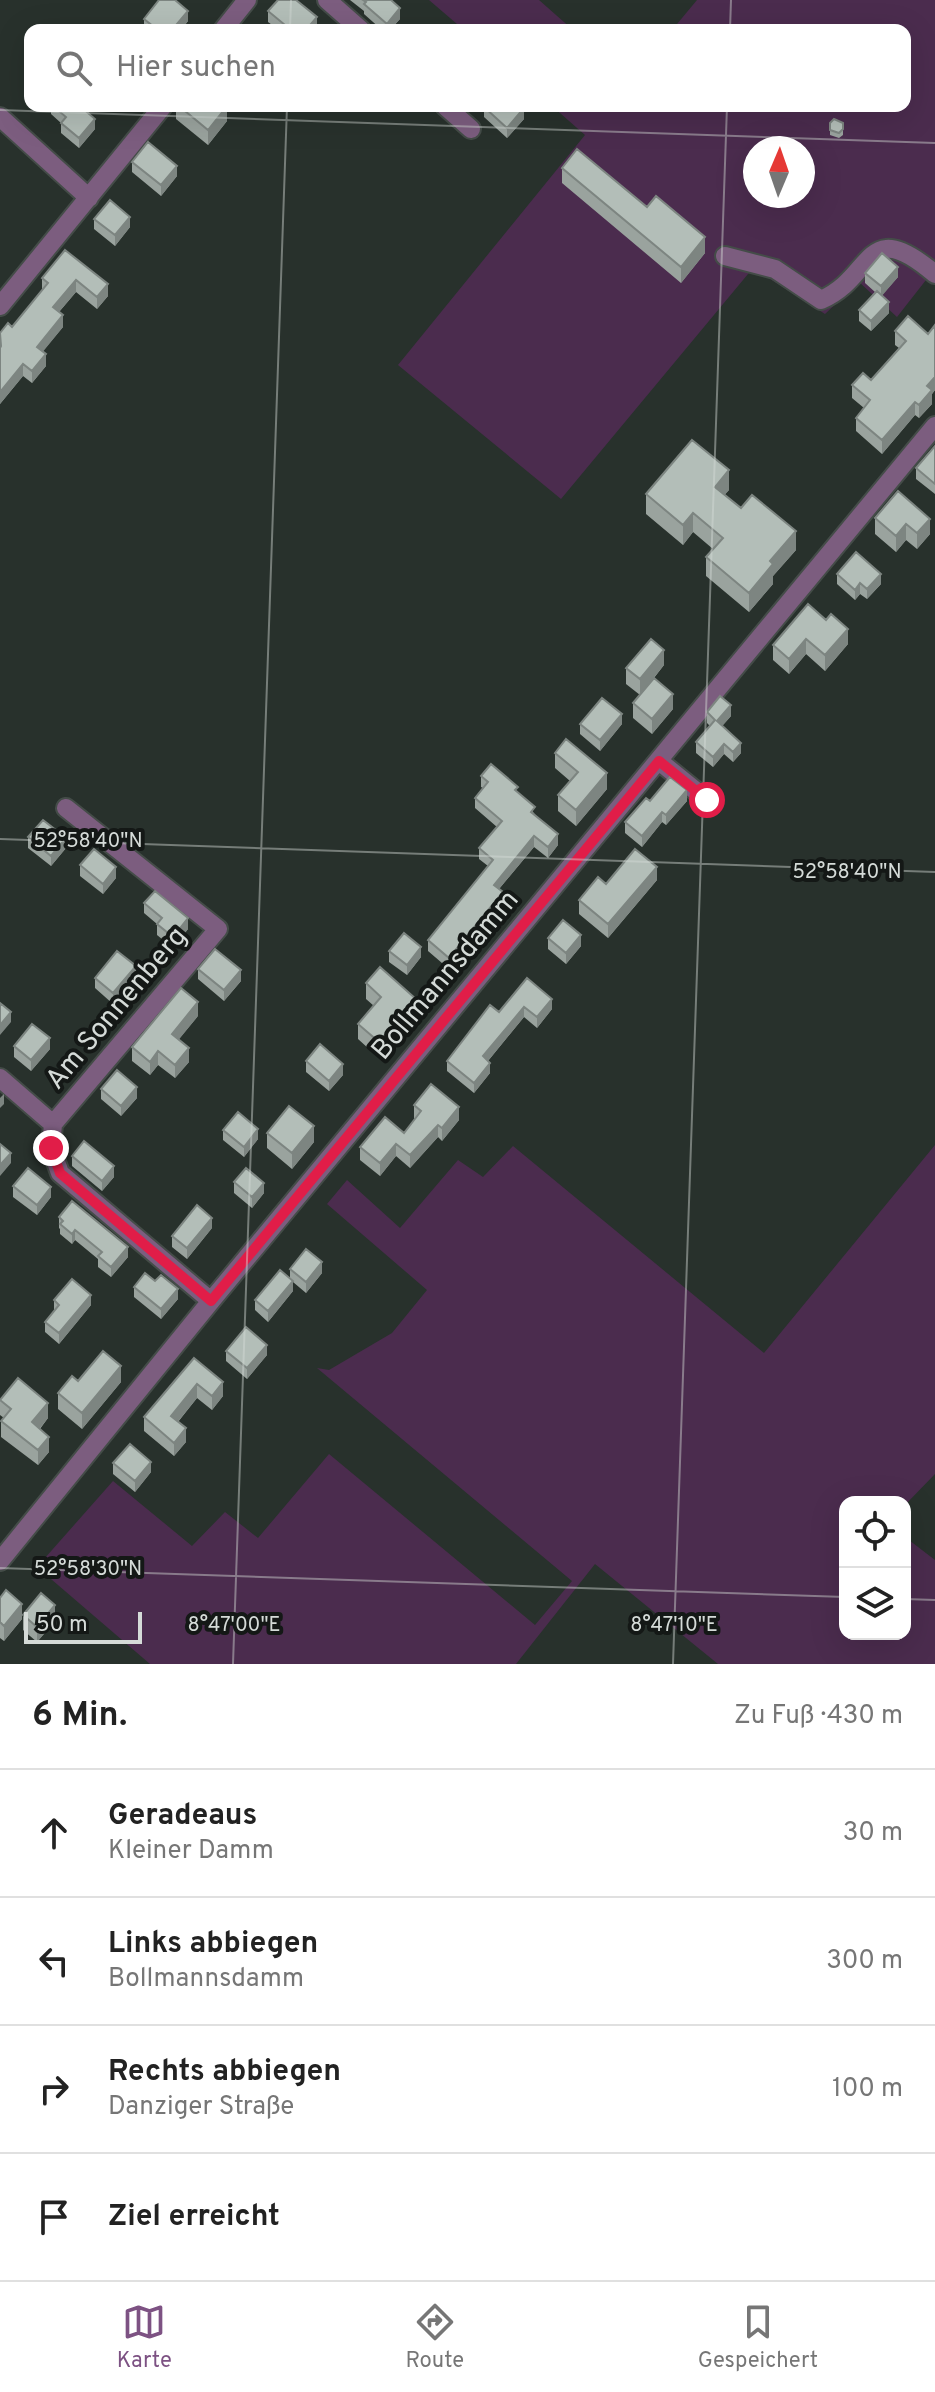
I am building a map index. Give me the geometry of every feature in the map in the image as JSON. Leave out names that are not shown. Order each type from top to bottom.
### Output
[{"type":"street","points":[[228,24],[247,0]]},
{"type":"street","points":[[327,0],[354,24]]},
{"type":"street","points":[[0,306],[158,112]]},
{"type":"street","points":[[452,112],[471,129]]},
{"type":"street","points":[[0,117],[89,198]]},
{"type":"street","points":[[725,256],[775,269],[821,300],[837,293],[869,256],[882,249],[899,249],[935,274]]},
{"type":"street","name":"Bollmannsdamm","points":[[0,1561],[211,1301],[935,426]]},
{"type":"street","points":[[659,761],[707,800]]},
{"type":"street","name":"Am Sonnenberg","points":[[53,1124],[218,929],[66,808]]},
{"type":"street","points":[[0,1078],[53,1124],[51,1148],[60,1173],[211,1301]]},
{"type":"shaded area","points":[[429,0],[539,0],[566,24],[457,24]]},
{"type":"shaded area","points":[[697,0],[935,0],[935,285],[926,280],[897,317],[859,282],[825,314],[753,268],[561,499],[398,365],[585,135],[559,112],[911,112],[911,24],[677,24]]},
{"type":"shaded area","points":[[935,1145],[935,1474],[911,1499],[911,1496],[839,1496],[839,1640],[911,1640],[911,1542],[935,1560],[935,1664],[718,1664],[595,1564],[516,1664],[150,1664],[37,1567],[113,1481],[192,1546],[225,1512],[258,1538],[329,1454],[535,1625],[572,1581],[317,1368],[329,1370],[392,1333],[427,1290],[327,1204],[347,1180],[400,1228],[458,1160],[483,1177],[513,1146],[764,1353]]},
{"type":"building","points":[[159,0],[175,0],[188,11],[177,24],[150,24],[144,19]]},
{"type":"building","points":[[278,0],[296,0],[317,17],[311,24],[284,24],[268,11]]},
{"type":"building","points":[[363,0],[391,0],[400,8],[387,24]]},
{"type":"building","points":[[60,112],[87,112],[95,119],[79,138],[61,123],[66,117]]},
{"type":"building","points":[[186,112],[222,112],[208,130]]},
{"type":"building","points":[[489,112],[521,112],[507,128]]},
{"type":"building","points":[[834,119],[843,123],[839,133],[830,130]]},
{"type":"building","points":[[148,142],[177,166],[161,185],[132,162]]},
{"type":"building","points":[[577,149],[647,207],[656,196],[705,237],[681,267],[562,168]]},
{"type":"building","points":[[110,200],[130,217],[115,235],[94,219]]},
{"type":"building","points":[[65,250],[108,284],[97,297],[76,280],[53,307],[63,315],[37,347],[46,354],[32,371],[23,364],[0,392],[0,333],[8,323],[12,327],[48,283],[42,278]]},
{"type":"building","points":[[882,253],[898,267],[881,286],[865,273]]},
{"type":"building","points":[[877,291],[889,302],[871,321],[859,310]]},
{"type":"building","points":[[908,316],[928,334],[935,325],[935,377],[927,386],[932,390],[919,405],[915,402],[882,440],[856,418],[870,400],[852,385],[863,373],[871,380],[906,341],[895,331]]},
{"type":"building","points":[[692,440],[729,470],[715,487],[741,508],[752,495],[796,531],[770,561],[773,564],[749,593],[706,557],[723,538],[693,513],[683,525],[646,494]]},
{"type":"building","points":[[935,446],[935,484],[916,468]]},
{"type":"building","points":[[898,491],[930,519],[917,533],[906,524],[896,536],[875,518]]},
{"type":"building","points":[[856,552],[881,574],[867,589],[860,583],[855,590],[837,574]]},
{"type":"building","points":[[808,604],[826,620],[831,614],[848,629],[825,655],[806,639],[789,659],[773,645]]},
{"type":"building","points":[[651,639],[664,650],[640,679],[626,668]]},
{"type":"building","points":[[654,678],[673,694],[652,719],[633,703]]},
{"type":"building","points":[[720,696],[731,705],[717,721],[741,743],[733,752],[724,744],[713,757],[696,742],[715,720],[707,712]]},
{"type":"building","points":[[602,698],[622,714],[600,740],[580,724]]},
{"type":"building","points":[[566,739],[607,773],[576,810],[558,795],[578,772],[555,753]]},
{"type":"building","points":[[491,764],[518,787],[515,790],[535,807],[531,812],[558,834],[548,847],[534,836],[494,885],[503,892],[449,958],[428,940],[493,860],[479,848],[502,821],[475,798],[488,782],[481,776]]},
{"type":"building","points":[[670,777],[687,790],[666,815],[662,812],[642,836],[625,822],[646,798],[650,801]]},
{"type":"building","points":[[43,820],[66,838],[51,856],[28,837]]},
{"type":"building","points":[[94,849],[116,867],[103,884],[80,865]]},
{"type":"building","points":[[635,849],[657,867],[608,924],[579,900],[598,877],[606,884]]},
{"type":"building","points":[[155,891],[188,918],[173,937],[157,924],[162,918],[144,903]]},
{"type":"building","points":[[563,920],[581,935],[566,953],[548,938]]},
{"type":"building","points":[[404,933],[421,947],[407,965],[389,951]]},
{"type":"building","points":[[215,949],[241,970],[224,990],[198,969]]},
{"type":"building","points":[[117,951],[136,966],[113,993],[95,978]]},
{"type":"building","points":[[380,967],[416,999],[379,1042],[358,1024],[381,997],[366,983]]},
{"type":"building","points":[[527,978],[552,999],[537,1017],[524,1007],[483,1056],[490,1063],[474,1083],[447,1061],[490,1005],[499,1012]]},
{"type":"building","points":[[181,988],[198,1002],[172,1034],[189,1048],[175,1065],[158,1051],[150,1062],[132,1047]]},
{"type":"building","points":[[0,1003],[11,1012],[0,1025]]},
{"type":"building","points":[[32,1024],[50,1038],[31,1060],[14,1046]]},
{"type":"building","points":[[320,1044],[343,1064],[329,1081],[306,1061]]},
{"type":"building","points":[[117,1070],[137,1087],[121,1106],[101,1089]]},
{"type":"building","points":[[431,1084],[459,1107],[442,1128],[438,1125],[410,1155],[396,1144],[380,1163],[360,1147],[385,1117],[404,1133],[421,1111],[414,1105]]},
{"type":"building","points":[[289,1106],[314,1126],[292,1153],[267,1133]]},
{"type":"building","points":[[238,1112],[258,1129],[244,1147],[223,1130]]},
{"type":"building","points":[[84,1141],[114,1166],[102,1181],[72,1156]]},
{"type":"building","points":[[0,1144],[11,1153],[0,1165]]},
{"type":"building","points":[[28,1168],[51,1187],[37,1205],[13,1186]]},
{"type":"building","points":[[246,1168],[264,1183],[252,1197],[234,1182]]},
{"type":"building","points":[[72,1201],[128,1247],[111,1267],[98,1256],[102,1252],[75,1230],[72,1234],[60,1224],[63,1221],[59,1217]]},
{"type":"building","points":[[197,1205],[212,1218],[187,1248],[172,1236]]},
{"type":"building","points":[[306,1249],[322,1262],[306,1282],[290,1269]]},
{"type":"building","points":[[280,1270],[293,1281],[268,1311],[255,1300]]},
{"type":"building","points":[[145,1273],[155,1281],[161,1275],[178,1289],[161,1309],[134,1287]]},
{"type":"building","points":[[72,1279],[91,1295],[59,1333],[45,1322],[59,1305],[54,1300]]},
{"type":"building","points":[[246,1327],[267,1345],[247,1368],[226,1351]]},
{"type":"building","points":[[103,1351],[121,1366],[82,1413],[58,1393],[72,1376],[78,1381]]},
{"type":"building","points":[[194,1358],[223,1382],[212,1396],[197,1384],[171,1416],[186,1428],[174,1443],[144,1417]]},
{"type":"building","points":[[18,1378],[48,1403],[32,1422],[49,1437],[38,1450],[1,1421],[11,1409],[0,1400]]},
{"type":"building","points":[[130,1444],[151,1462],[135,1481],[113,1463]]},
{"type":"building","points":[[6,1590],[22,1604],[4,1626],[0,1622],[0,1598]]},
{"type":"building","points":[[41,1593],[55,1605],[37,1627],[23,1615]]},
{"type":"route","points":[[51,1148],[60,1173],[211,1301],[659,761],[707,800]]}]
